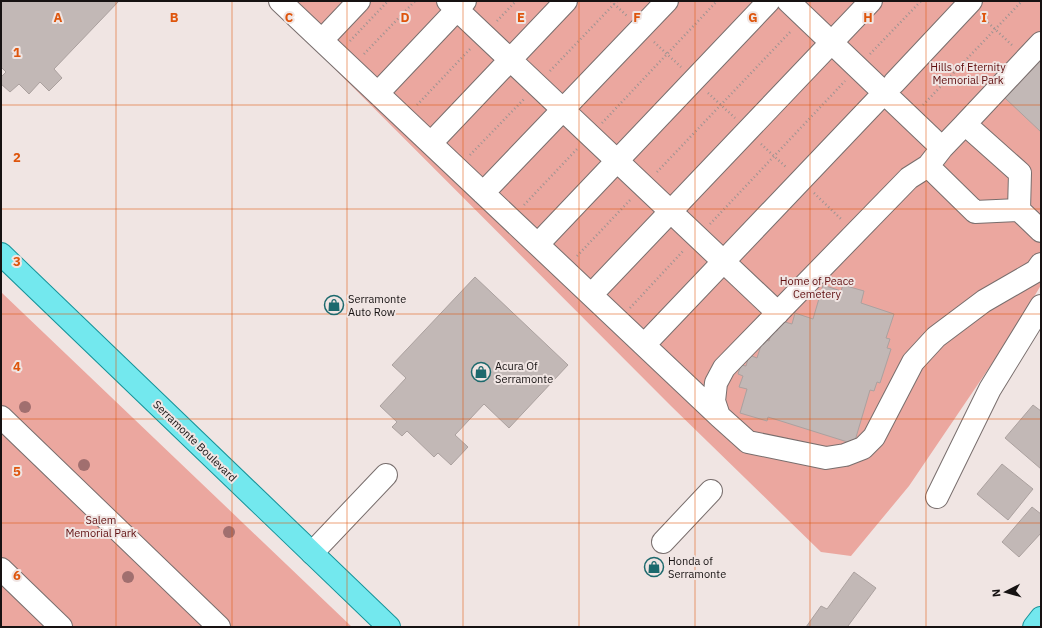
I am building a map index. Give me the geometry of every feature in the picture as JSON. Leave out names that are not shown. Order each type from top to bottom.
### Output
[{"type":"main road","name":"Serramonte Boulevard","points":[[1,254],[389,627]]},
{"type":"main road","points":[[1034,627],[1041,618]]},
{"type":"lane","points":[[280,1],[748,442],[826,458],[845,455],[863,448],[874,438],[913,362],[936,337],[984,301],[1036,271],[1041,264]]},
{"type":"lane","points":[[337,54],[359,1]]},
{"type":"lane","points":[[431,143],[566,1]]},
{"type":"lane","points":[[484,193],[667,1]]},
{"type":"lane","points":[[538,244],[769,1]]},
{"type":"lane","points":[[788,1],[831,42],[889,88],[942,148]]},
{"type":"lane","points":[[591,295],[870,1]]},
{"type":"lane","points":[[644,345],[970,3]]},
{"type":"lane","points":[[378,93],[456,4],[484,35],[510,60],[778,313]]},
{"type":"lane","points":[[720,416],[714,401],[716,383],[724,368],[909,178],[928,166],[942,148],[1034,51]]},
{"type":"lane","points":[[965,124],[1020,173],[1019,210]]},
{"type":"lane","points":[[928,166],[975,212],[1019,210],[1041,231]]},
{"type":"lane","points":[[937,497],[990,389],[1041,306]]},
{"type":"lane","points":[[1,417],[219,627]]},
{"type":"lane","points":[[312,553],[386,474]]},
{"type":"lane","points":[[663,542],[711,491]]},
{"type":"lane","points":[[1,569],[61,627]]},
{"type":"path","points":[[337,54],[388,1]]},
{"type":"path","points":[[337,54],[415,1]]},
{"type":"path","points":[[404,118],[516,1]]},
{"type":"path","points":[[511,219],[717,1]]},
{"type":"path","points":[[867,58],[921,1]]},
{"type":"path","points":[[920,108],[1022,1]]},
{"type":"path","points":[[970,3],[995,29],[1034,51]]},
{"type":"path","points":[[564,269],[795,26]]},
{"type":"path","points":[[618,320],[848,77]]},
{"type":"green space","name":"Home of Peace Cemetery","points":[[267,1],[1041,1],[1041,285],[1014,331],[909,486],[851,556],[821,552],[671,406]]},
{"type":"green space","name":"Salem Memorial Park","points":[[1,292],[352,627],[1,627]]},
{"type":"building","points":[[1,1],[119,1],[54,69],[62,78],[49,91],[40,82],[29,94],[19,84],[10,92],[1,84],[1,77],[6,72],[1,67]]},
{"type":"building","points":[[1041,60],[1041,132],[1005,98]]},
{"type":"building","name":"Acura Of Serramonte","points":[[475,277],[568,365],[509,428],[484,404],[455,435],[468,447],[451,465],[438,453],[434,457],[407,431],[402,436],[392,427],[397,422],[380,406],[406,378],[392,365]]},
{"type":"building","points":[[823,285],[841,291],[843,285],[864,291],[861,303],[894,314],[886,338],[890,339],[887,348],[891,349],[880,383],[877,382],[874,391],[870,390],[854,444],[768,417],[767,421],[740,413],[747,389],[739,387],[743,376],[738,374],[741,365],[746,366],[749,355],[757,358],[763,339],[769,341],[772,330],[777,331],[781,321],[792,324],[795,313],[813,319]]},
{"type":"building","points":[[1033,405],[1041,411],[1041,469],[1005,438]]},
{"type":"building","points":[[1002,464],[1033,489],[1008,520],[977,494]]},
{"type":"building","points":[[1032,507],[1041,514],[1041,533],[1019,557],[1002,542]]},
{"type":"building","points":[[854,572],[876,588],[848,626],[850,627],[806,627],[821,606],[827,609]]},
{"type":"place","name":"Serramonte Auto Row","points":[[334,305]]},
{"type":"place","name":"Acura Of Serramonte","points":[[481,372]]},
{"type":"place","name":"Honda of Serramonte","points":[[654,567]]},
{"type":"park label","name":"Hills of Eternity Memorial Park","points":[[968,73]]}]
